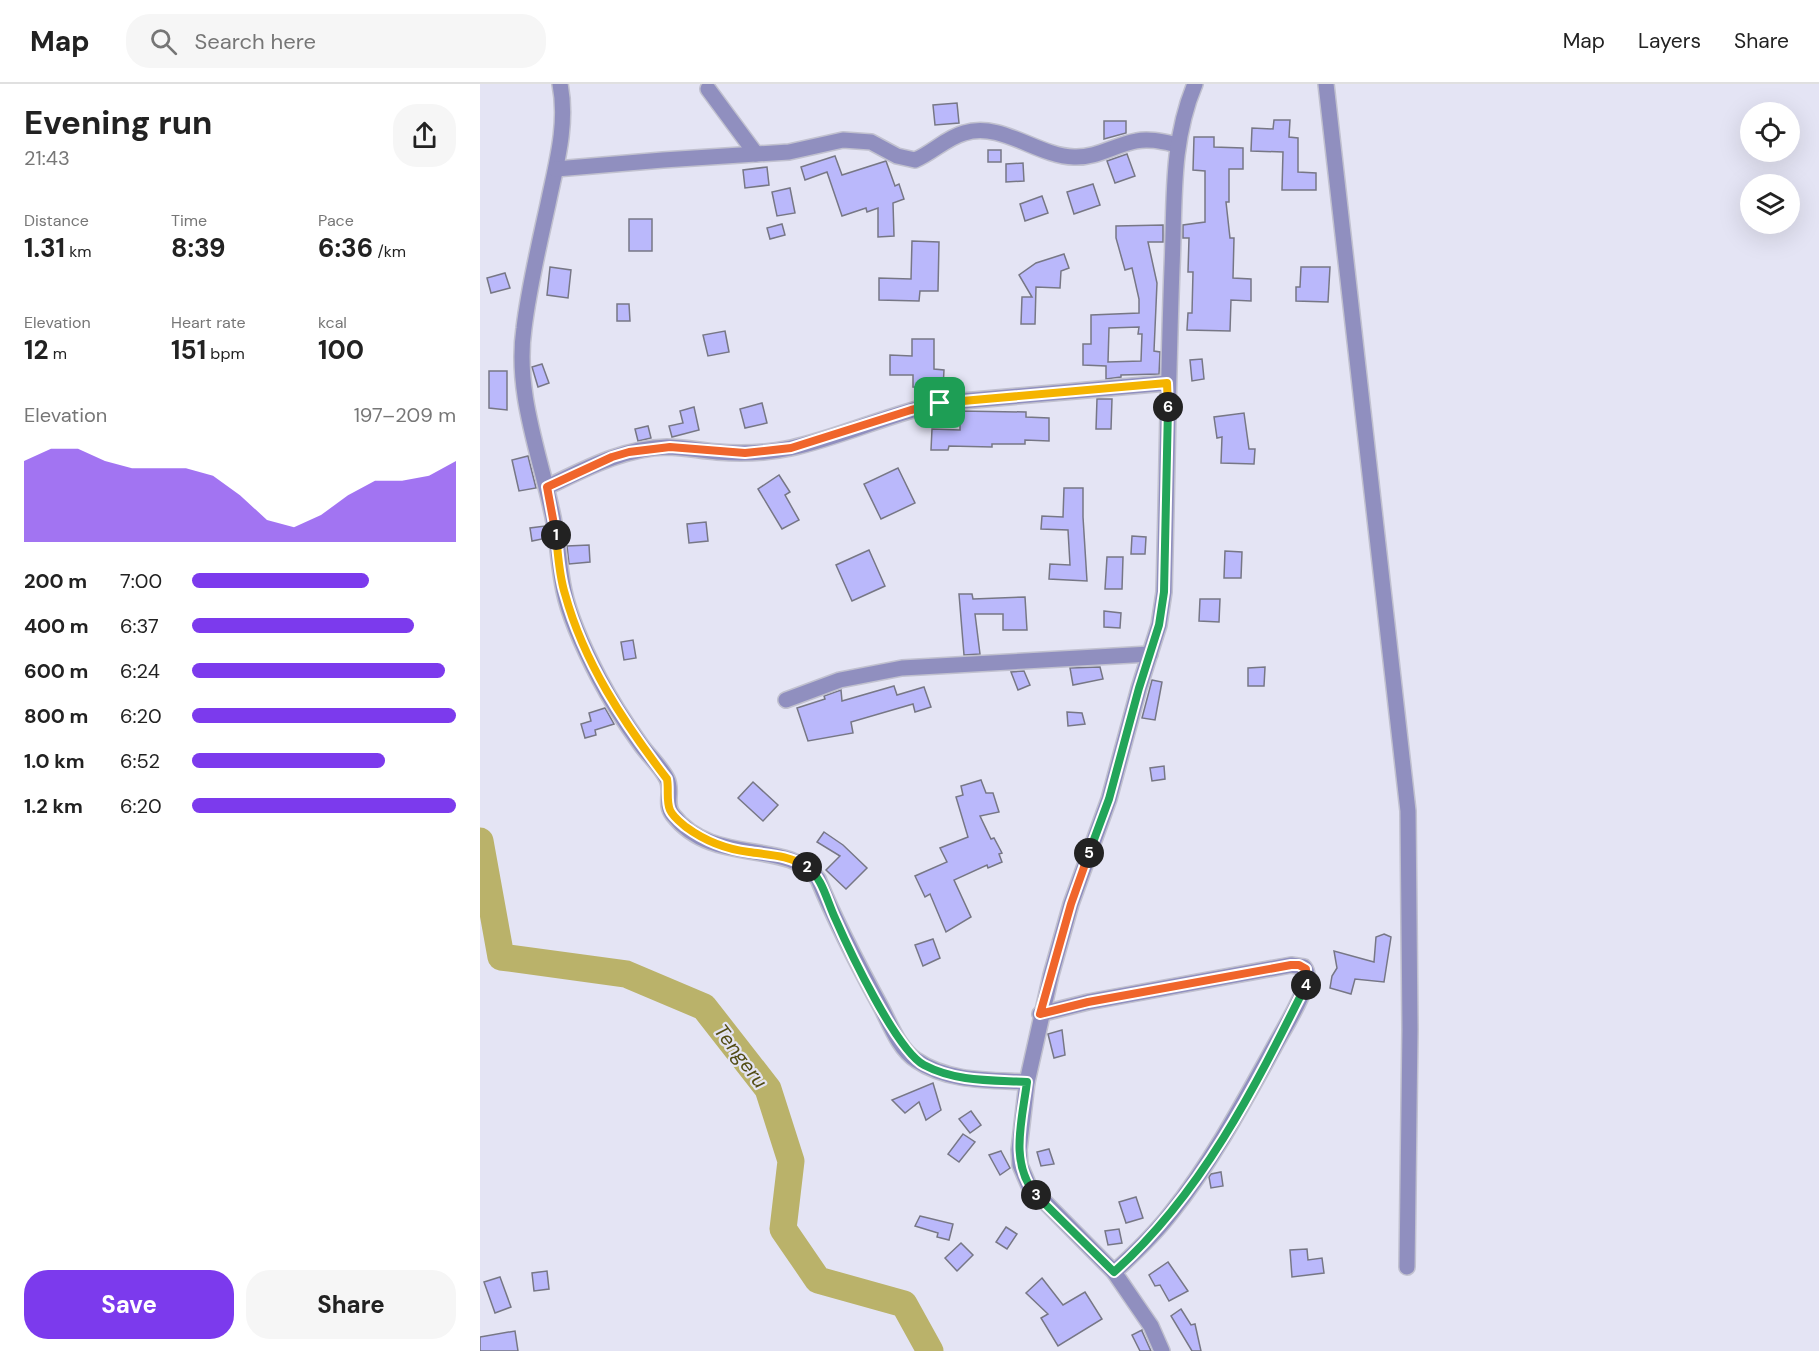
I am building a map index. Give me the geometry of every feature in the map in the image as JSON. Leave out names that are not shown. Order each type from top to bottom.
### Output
[{"type":"street","points":[[560,84],[563,116],[556,169],[529,297],[521,358],[526,402],[554,521],[565,594],[580,637],[614,704],[667,779],[668,802],[673,815],[699,837],[714,844],[747,852],[789,858],[811,870],[818,879],[852,953],[894,1032],[913,1059],[941,1072],[963,1078],[1027,1082]]},
{"type":"street","points":[[1162,1351],[1151,1326],[1114,1272],[1040,1200],[1023,1175],[1019,1150],[1027,1082],[1040,1014],[1071,904],[1109,799],[1159,625],[1164,592],[1167,383],[1173,213],[1178,145],[1188,100],[1195,84]]},
{"type":"street","points":[[1326,84],[1408,812],[1410,1029],[1407,1267]]},
{"type":"street","points":[[708,88],[756,154]]},
{"type":"street","points":[[556,169],[789,152],[857,139],[871,142],[897,156],[915,160],[952,138],[977,129],[1006,136],[1047,153],[1076,158],[1091,156],[1138,140],[1178,145]]},
{"type":"street","points":[[547,487],[612,457],[649,448],[670,447],[719,453],[770,451],[791,448],[940,403],[1167,383]]},
{"type":"street","points":[[786,700],[840,680],[902,668],[1150,654]]},
{"type":"street","points":[[1040,1014],[1088,1002],[1291,965],[1304,967],[1308,973],[1306,984],[1275,1045],[1196,1179],[1171,1214],[1114,1272]]},
{"type":"building","points":[[957,103],[959,123],[935,125],[933,105]]},
{"type":"building","points":[[1274,120],[1290,120],[1289,137],[1298,138],[1298,172],[1316,173],[1316,190],[1282,190],[1283,152],[1251,151],[1252,128],[1273,129]]},
{"type":"building","points":[[1104,121],[1126,121],[1126,133],[1104,139]]},
{"type":"building","points":[[1194,137],[1214,137],[1214,147],[1243,148],[1243,169],[1229,169],[1229,202],[1226,202],[1230,238],[1234,238],[1233,278],[1251,279],[1251,301],[1231,300],[1230,331],[1187,330],[1188,313],[1192,313],[1193,272],[1188,272],[1189,238],[1183,238],[1183,225],[1205,222],[1205,171],[1193,170]]},
{"type":"building","points":[[988,150],[1001,150],[1001,162],[988,162]]},
{"type":"building","points":[[1127,154],[1135,176],[1115,183],[1107,161]]},
{"type":"building","points":[[835,156],[842,175],[886,161],[895,186],[899,184],[904,199],[893,203],[894,236],[878,237],[878,208],[867,212],[866,208],[842,216],[827,172],[805,180],[801,167]]},
{"type":"building","points":[[1023,163],[1024,181],[1006,182],[1006,164]]},
{"type":"building","points":[[767,167],[769,185],[745,188],[743,170]]},
{"type":"building","points":[[1093,184],[1100,205],[1074,214],[1067,192]]},
{"type":"building","points":[[790,188],[795,213],[777,216],[772,192]]},
{"type":"building","points":[[1042,196],[1048,213],[1025,221],[1020,204]]},
{"type":"building","points":[[629,219],[652,219],[652,251],[629,251]]},
{"type":"building","points":[[782,224],[785,235],[770,239],[767,228]]},
{"type":"building","points":[[1163,225],[1163,242],[1148,242],[1157,283],[1154,351],[1160,352],[1159,374],[1121,375],[1121,377],[1106,379],[1106,366],[1083,365],[1083,344],[1091,344],[1091,315],[1139,313],[1139,299],[1132,268],[1125,270],[1116,238],[1116,226]],"holes":[[[1139,327],[1138,334],[1142,334],[1141,361],[1108,362],[1109,328]]]},
{"type":"building","points":[[912,241],[939,242],[938,291],[920,291],[919,301],[879,300],[879,278],[911,279]]},
{"type":"building","points":[[1064,254],[1069,268],[1061,271],[1060,288],[1036,287],[1035,324],[1021,324],[1022,297],[1032,297],[1019,275],[1036,263]]},
{"type":"building","points":[[550,267],[571,270],[568,298],[547,295]]},
{"type":"building","points":[[1301,267],[1330,267],[1328,302],[1296,301],[1296,287],[1300,287]]},
{"type":"building","points":[[505,273],[510,288],[491,293],[487,278]]},
{"type":"building","points":[[617,304],[629,304],[630,321],[617,321]]},
{"type":"building","points":[[725,331],[729,352],[708,356],[703,335]]},
{"type":"building","points":[[912,339],[934,339],[934,369],[944,370],[943,388],[913,387],[913,375],[890,375],[890,355],[912,356]]},
{"type":"building","points":[[1202,359],[1204,379],[1192,381],[1190,360]]},
{"type":"building","points":[[542,364],[549,383],[538,387],[532,367]]},
{"type":"building","points":[[489,371],[507,371],[507,410],[489,408]]},
{"type":"building","points":[[1097,399],[1112,399],[1111,429],[1096,429]]},
{"type":"building","points":[[762,403],[767,423],[745,428],[740,409]]},
{"type":"building","points":[[694,407],[699,430],[672,437],[669,426],[683,423],[680,411]]},
{"type":"building","points":[[960,411],[1026,412],[1026,417],[1049,418],[1049,441],[1025,440],[1025,444],[992,444],[992,447],[949,446],[948,450],[931,450],[932,429],[960,430]]},
{"type":"building","points":[[1244,413],[1249,449],[1255,449],[1254,464],[1221,463],[1222,437],[1217,438],[1214,417]]},
{"type":"building","points":[[648,426],[651,438],[638,441],[635,429]]},
{"type":"building","points":[[528,456],[536,488],[519,491],[512,460]]},
{"type":"building","points":[[898,468],[915,503],[881,519],[864,484]]},
{"type":"building","points":[[779,475],[790,492],[785,495],[799,520],[782,529],[758,489]]},
{"type":"building","points":[[1064,488],[1083,488],[1087,581],[1049,579],[1050,564],[1070,565],[1068,530],[1041,529],[1042,516],[1063,517]]},
{"type":"building","points":[[706,522],[708,541],[689,543],[687,524]]},
{"type":"building","points":[[545,526],[547,538],[532,541],[530,528]]},
{"type":"building","points":[[1132,536],[1146,537],[1145,554],[1131,554]]},
{"type":"building","points":[[589,545],[590,562],[569,564],[567,546]]},
{"type":"building","points":[[869,550],[885,586],[852,601],[836,565]]},
{"type":"building","points":[[1225,551],[1242,552],[1241,578],[1224,578]]},
{"type":"building","points":[[1107,557],[1123,557],[1122,589],[1105,589]]},
{"type":"building","points":[[959,594],[972,594],[973,599],[1025,597],[1027,630],[1003,630],[1003,614],[975,614],[980,654],[964,655]]},
{"type":"building","points":[[1200,599],[1220,599],[1219,622],[1199,621]]},
{"type":"building","points":[[1104,611],[1121,613],[1120,628],[1104,627]]},
{"type":"building","points":[[633,640],[636,658],[624,660],[621,642]]},
{"type":"building","points":[[1100,667],[1103,679],[1073,685],[1070,668]]},
{"type":"building","points":[[1265,667],[1264,686],[1248,686],[1248,668]]},
{"type":"building","points":[[1024,671],[1030,685],[1018,690],[1011,672]]},
{"type":"building","points":[[1152,680],[1162,682],[1155,720],[1142,718]]},
{"type":"building","points":[[894,686],[897,695],[924,687],[931,707],[915,712],[913,704],[851,722],[853,733],[808,741],[797,708],[825,699],[824,696],[841,690],[842,701]]},
{"type":"building","points":[[605,708],[614,724],[595,730],[596,735],[585,738],[581,724],[591,721],[589,713]]},
{"type":"building","points":[[1067,712],[1082,713],[1085,724],[1068,726]]},
{"type":"building","points":[[1164,766],[1165,779],[1152,781],[1150,768]]},
{"type":"building","points":[[981,780],[986,793],[993,793],[999,812],[980,816],[991,839],[994,838],[1002,853],[999,854],[1002,862],[988,868],[987,865],[954,880],[971,917],[946,932],[930,894],[925,897],[915,876],[947,862],[940,848],[968,837],[956,797],[963,795],[961,786]]},
{"type":"building","points":[[753,782],[778,805],[763,821],[738,798]]},
{"type":"building","points":[[824,832],[843,845],[867,868],[846,889],[826,870],[840,856],[817,842]]},
{"type":"building","points":[[1384,934],[1391,937],[1384,982],[1355,979],[1351,994],[1330,988],[1332,976],[1337,968],[1334,951],[1374,962],[1376,937]]},
{"type":"building","points":[[933,939],[940,958],[923,966],[915,945]]},
{"type":"building","points":[[1062,1030],[1065,1055],[1054,1058],[1048,1034]]},
{"type":"building","points":[[933,1083],[941,1110],[926,1120],[919,1102],[905,1113],[892,1100]]},
{"type":"building","points":[[971,1111],[981,1125],[970,1133],[959,1119]]},
{"type":"building","points":[[963,1134],[975,1142],[959,1162],[948,1154]]},
{"type":"building","points":[[1049,1149],[1054,1164],[1041,1166],[1037,1152]]},
{"type":"building","points":[[1001,1151],[1010,1168],[1000,1175],[989,1155]]},
{"type":"building","points":[[1221,1172],[1223,1186],[1211,1188],[1209,1177],[1211,1174]]},
{"type":"building","points":[[1136,1197],[1143,1218],[1126,1223],[1119,1202]]},
{"type":"building","points":[[920,1216],[953,1224],[949,1240],[937,1237],[938,1233],[915,1226]]},
{"type":"building","points":[[1006,1227],[1017,1234],[1007,1249],[996,1242]]},
{"type":"building","points":[[1119,1229],[1122,1243],[1108,1245],[1105,1231]]},
{"type":"building","points":[[961,1243],[973,1255],[957,1271],[945,1258]]},
{"type":"building","points":[[1307,1249],[1308,1260],[1322,1258],[1324,1273],[1292,1277],[1290,1250]]},
{"type":"building","points":[[1168,1262],[1188,1291],[1169,1301],[1160,1285],[1155,1286],[1149,1275]]},
{"type":"building","points":[[547,1271],[549,1289],[534,1291],[532,1273]]},
{"type":"building","points":[[500,1277],[511,1307],[495,1313],[484,1282]]},
{"type":"building","points":[[1042,1278],[1063,1305],[1085,1292],[1102,1319],[1058,1346],[1041,1318],[1048,1314],[1026,1293]]},
{"type":"building","points":[[1181,1309],[1191,1325],[1195,1324],[1201,1351],[1192,1351],[1171,1316]]},
{"type":"building","points":[[1142,1330],[1151,1351],[1140,1351],[1132,1335]]},
{"type":"building","points":[[515,1331],[518,1351],[480,1351],[480,1337]]},
{"type":"waterway","name":"Tengeru","points":[[480,841],[501,957],[626,974],[704,1007],[768,1089],[791,1161],[783,1229],[818,1280],[904,1304],[930,1351]]},
{"type":"route","points":[[1167,383],[1164,592],[1159,625],[1139,688],[1109,799],[1071,904],[1040,1014],[1088,1002],[1291,965],[1304,967],[1308,973],[1306,984],[1291,1015],[1224,1135],[1196,1179],[1171,1214],[1114,1272],[1040,1200],[1023,1175],[1019,1150],[1027,1082],[963,1078],[925,1066],[913,1059],[894,1032],[835,919],[818,879],[811,870],[789,858],[747,852],[714,844],[699,837],[673,815],[668,802],[667,779],[627,726],[599,679],[565,594],[560,571],[547,487],[612,457],[649,448],[670,447],[719,453],[745,453],[791,448],[940,403],[1167,383]]}]
